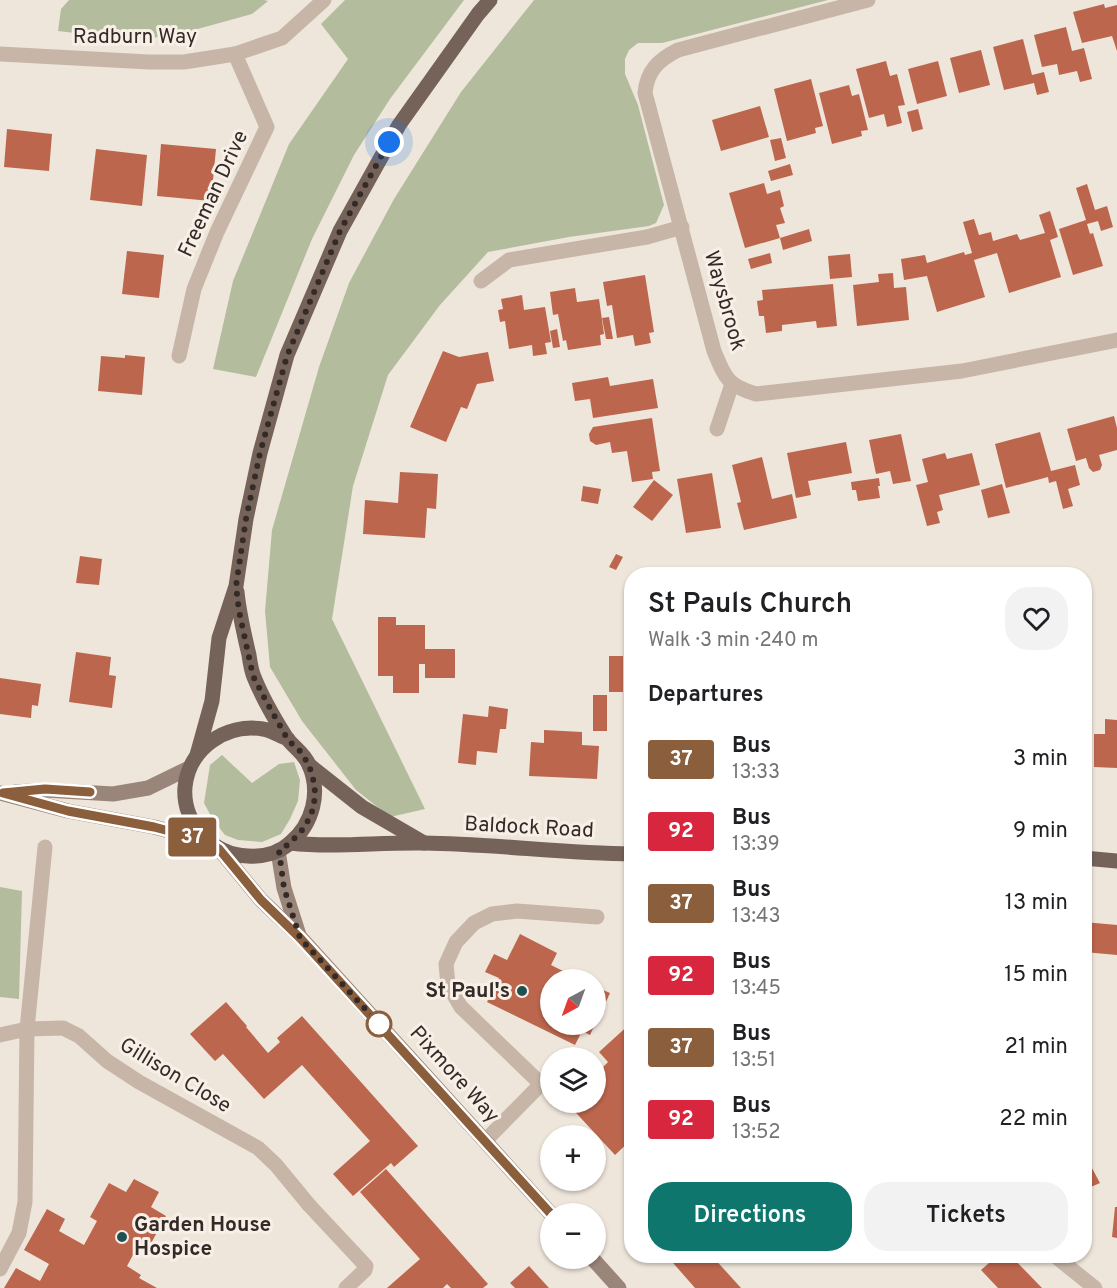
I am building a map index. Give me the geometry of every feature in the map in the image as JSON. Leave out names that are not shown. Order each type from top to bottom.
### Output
[{"type":"main road","points":[[193,762],[215,737],[239,728],[265,729],[288,740],[300,751],[309,765],[315,786],[314,807],[305,827],[284,847],[259,856],[238,856],[213,845],[195,825],[187,807],[185,788],[193,762],[212,701],[219,638],[236,586],[255,475],[287,356],[335,241],[399,125],[490,0]]},
{"type":"main road","points":[[236,586],[253,676],[288,740]]},
{"type":"main road","name":"Baldock Road","points":[[309,765],[362,807],[424,843]]},
{"type":"main road","name":"Baldock Road","points":[[284,847],[424,843],[624,854]]},
{"type":"main road","points":[[1092,859],[1117,861]]},
{"type":"street","name":"Radburn Way","points":[[0,54],[184,62],[235,54],[282,38],[324,0]]},
{"type":"street","name":"Waysbrook","points":[[868,0],[678,50],[658,63],[646,82],[645,93],[714,351],[724,374],[732,384],[756,393],[962,371],[1117,340]]},
{"type":"street","name":"Freeman Drive","points":[[179,356],[194,290],[217,231],[267,127],[235,54]]},
{"type":"street","points":[[481,281],[509,261],[647,237],[682,226]]},
{"type":"street","points":[[717,429],[732,384]]},
{"type":"street","points":[[1,793],[45,789],[113,794],[148,788],[193,762]]},
{"type":"street","points":[[1,793],[68,811],[154,827],[213,845]]},
{"type":"street","name":"Pixmore Way","points":[[213,845],[541,1203]]},
{"type":"street","points":[[0,1269],[19,1233],[25,1202],[27,1029],[45,847]]},
{"type":"street","name":"Pixmore Way","points":[[284,847],[284,888],[300,938]]},
{"type":"street","points":[[485,1141],[541,1084],[461,1007],[448,985],[446,964],[456,942],[474,922],[492,914],[517,911],[597,917]]},
{"type":"street","name":"Gillison Close","points":[[0,1035],[27,1029],[63,1028],[80,1036],[107,1061],[139,1082],[258,1148],[276,1165],[309,1205],[366,1266],[365,1270],[346,1288]]},
{"type":"street","points":[[1063,1263],[1095,1288]]},
{"type":"street","points":[[602,1269],[619,1288]]},
{"type":"green space","points":[[69,0],[268,1],[252,14],[176,35],[132,40],[58,31],[61,9]]},
{"type":"green space","points":[[345,0],[464,0],[390,99],[354,155],[312,239],[256,377],[213,369],[233,281],[289,144],[348,59],[321,24]]},
{"type":"green space","points":[[534,0],[828,0],[662,43],[638,43],[629,50],[625,59],[625,74],[638,105],[664,205],[656,223],[488,252],[440,305],[388,375],[353,486],[332,619],[425,809],[390,817],[356,790],[302,721],[270,667],[265,611],[272,530],[319,367],[349,283],[394,199],[461,92]]},
{"type":"green space","points":[[222,755],[252,783],[279,764],[294,762],[300,780],[298,801],[281,834],[262,842],[238,840],[225,835],[213,820],[204,803],[210,765]]},
{"type":"green space","points":[[0,887],[22,891],[19,999],[0,997]]},
{"type":"building","points":[[1104,4],[1105,8],[1117,5],[1117,51],[1112,36],[1082,43],[1073,12]]},
{"type":"building","points":[[1066,27],[1072,51],[1084,48],[1092,79],[1080,82],[1077,71],[1059,75],[1057,64],[1042,67],[1034,35]]},
{"type":"building","points":[[1023,39],[1032,75],[1044,72],[1049,92],[1037,95],[1034,83],[1004,90],[993,47]]},
{"type":"building","points":[[981,50],[990,85],[959,93],[950,58]]},
{"type":"building","points":[[886,61],[890,76],[897,74],[905,105],[898,106],[902,123],[887,127],[884,114],[869,118],[856,69]]},
{"type":"building","points":[[938,61],[947,96],[917,104],[908,69]]},
{"type":"building","points":[[811,79],[823,126],[815,128],[816,133],[787,141],[774,89]]},
{"type":"building","points":[[849,85],[852,96],[859,94],[868,130],[861,131],[862,136],[832,144],[819,93]]},
{"type":"building","points":[[760,106],[769,137],[721,151],[712,120]]},
{"type":"building","points":[[918,109],[923,129],[912,132],[907,112]]},
{"type":"building","points":[[7,129],[52,134],[49,171],[4,167]]},
{"type":"building","points":[[781,138],[786,158],[775,161],[770,140]]},
{"type":"building","points":[[161,144],[216,149],[211,201],[157,196]]},
{"type":"building","points":[[96,149],[147,155],[142,206],[90,200]]},
{"type":"building","points":[[790,164],[793,175],[771,181],[768,171]]},
{"type":"building","points":[[764,183],[767,194],[780,190],[784,206],[780,208],[785,223],[776,225],[780,238],[745,248],[729,193]]},
{"type":"building","points":[[1087,184],[1095,210],[1107,206],[1113,227],[1101,231],[1098,221],[1087,224],[1090,234],[1093,233],[1103,266],[1073,275],[1059,229],[1086,220],[1076,188]]},
{"type":"building","points":[[1050,211],[1058,237],[1050,240],[1061,277],[1009,293],[997,253],[974,260],[985,297],[937,312],[927,276],[904,280],[901,259],[925,255],[927,263],[964,252],[965,255],[972,253],[963,222],[974,219],[979,235],[991,232],[993,241],[1017,234],[1020,240],[1045,233],[1039,215]]},
{"type":"building","points":[[809,229],[812,241],[783,250],[780,238]]},
{"type":"building","points":[[127,251],[164,255],[159,298],[122,294]]},
{"type":"building","points":[[770,253],[772,263],[751,269],[748,259]]},
{"type":"building","points":[[850,254],[852,277],[830,279],[828,256]]},
{"type":"building","points":[[893,273],[894,288],[906,287],[909,320],[857,326],[853,285],[879,282],[878,274]]},
{"type":"building","points":[[645,275],[654,332],[649,333],[651,343],[635,346],[633,335],[617,338],[612,305],[607,306],[603,282]]},
{"type":"building","points":[[833,284],[837,326],[817,328],[816,321],[782,325],[782,331],[766,333],[764,316],[759,316],[757,301],[763,300],[762,290]]},
{"type":"building","points":[[575,288],[577,302],[599,299],[604,334],[600,335],[601,345],[568,350],[566,340],[563,341],[558,314],[553,315],[550,292]]},
{"type":"building","points":[[522,295],[524,310],[545,307],[551,342],[545,343],[547,354],[533,356],[532,345],[509,349],[505,321],[500,322],[498,310],[503,309],[501,299]]},
{"type":"building","points":[[609,317],[613,339],[606,339],[602,318]]},
{"type":"building","points":[[557,329],[560,347],[553,348],[550,331]]},
{"type":"building","points":[[443,351],[459,357],[488,352],[494,381],[477,384],[467,409],[461,407],[446,442],[410,427]]},
{"type":"building","points":[[125,355],[145,357],[142,395],[98,391],[101,356],[125,358]]},
{"type":"building","points":[[608,377],[610,386],[653,379],[658,408],[593,418],[590,399],[575,401],[572,383]]},
{"type":"building","points":[[1114,416],[1117,428],[1117,450],[1099,455],[1102,465],[1100,470],[1093,472],[1086,458],[1076,461],[1067,429]]},
{"type":"building","points":[[652,418],[660,471],[652,472],[653,479],[632,482],[627,451],[612,453],[610,442],[596,445],[590,441],[589,434],[593,427]]},
{"type":"building","points":[[1040,432],[1051,471],[1075,465],[1080,485],[1068,489],[1073,506],[1063,509],[1056,481],[1049,483],[1048,477],[1006,488],[995,444]]},
{"type":"building","points":[[901,434],[911,481],[893,484],[890,471],[876,474],[869,440]]},
{"type":"building","points":[[846,442],[852,473],[808,481],[811,495],[796,498],[787,453]]},
{"type":"building","points":[[945,453],[947,459],[972,453],[980,485],[939,495],[943,510],[937,512],[940,523],[927,526],[916,485],[928,482],[922,459]]},
{"type":"building","points":[[762,457],[772,499],[792,494],[797,518],[744,530],[737,503],[741,502],[732,465]]},
{"type":"building","points":[[400,472],[438,474],[436,509],[427,508],[425,538],[363,534],[365,500],[398,503]]},
{"type":"building","points":[[712,473],[721,528],[686,533],[677,479]]},
{"type":"building","points":[[879,478],[880,498],[858,501],[856,490],[852,490],[851,482]]},
{"type":"building","points":[[654,480],[673,495],[652,521],[633,507]]},
{"type":"building","points":[[1002,484],[1010,513],[988,518],[981,490]]},
{"type":"building","points":[[583,486],[601,489],[598,504],[581,501]]},
{"type":"building","points":[[616,554],[623,557],[616,570],[609,567]]},
{"type":"building","points":[[80,556],[102,559],[99,585],[76,583]]},
{"type":"building","points":[[378,617],[396,617],[396,625],[425,625],[425,649],[455,649],[455,678],[425,678],[425,664],[419,664],[419,693],[393,693],[393,676],[378,676]]},
{"type":"building","points":[[76,652],[111,657],[109,675],[116,676],[112,708],[69,702]]},
{"type":"building","points":[[609,656],[623,656],[623,692],[609,692]]},
{"type":"building","points":[[0,678],[41,684],[38,706],[32,705],[31,718],[0,714]]},
{"type":"building","points":[[593,695],[607,695],[607,731],[593,731]]},
{"type":"building","points":[[489,706],[508,709],[506,729],[500,729],[497,753],[477,751],[476,765],[458,763],[463,714],[488,717]]},
{"type":"building","points":[[1105,719],[1117,720],[1117,768],[1094,767],[1094,734],[1105,734]]},
{"type":"building","points":[[544,730],[582,732],[582,745],[599,746],[597,779],[529,776],[531,742],[544,743]]},
{"type":"building","points":[[1092,923],[1117,925],[1117,955],[1092,953]]},
{"type":"building","name":"St Paul's","points":[[520,934],[557,953],[551,965],[559,969],[540,969],[540,1028],[487,1002],[499,978],[485,972],[494,954],[507,960]]},
{"type":"building","points":[[226,1002],[268,1053],[280,1042],[277,1038],[302,1016],[418,1146],[394,1167],[391,1163],[353,1196],[333,1174],[370,1141],[302,1065],[264,1099],[223,1054],[215,1061],[190,1034]]},
{"type":"building","points":[[624,1029],[624,1147],[615,1155],[606,1145],[606,1125],[587,1125],[576,1113],[606,1113],[606,1064],[608,1062],[604,1047]]},
{"type":"building","name":"St Paul's","points":[[555,1035],[580,1035],[575,1045]]},
{"type":"building","points":[[1092,1168],[1100,1183],[1092,1186]]},
{"type":"building","points":[[386,1169],[488,1284],[483,1288],[451,1288],[447,1284],[443,1288],[387,1288],[420,1259],[360,1192]]},
{"type":"building","name":"Garden House Hospice","points":[[134,1179],[159,1192],[151,1207],[166,1216],[149,1247],[140,1242],[127,1266],[141,1275],[139,1278],[157,1288],[4,1288],[16,1268],[40,1281],[49,1264],[24,1250],[47,1209],[65,1219],[59,1231],[84,1245],[97,1221],[90,1217],[109,1183],[126,1192]]},
{"type":"building","points":[[1115,1207],[1117,1207],[1117,1238],[1112,1237]]},
{"type":"building","points":[[673,1263],[718,1263],[741,1288],[695,1288]]},
{"type":"building","points":[[989,1263],[1018,1263],[1042,1288],[998,1288],[981,1270]]},
{"type":"building","points":[[529,1266],[549,1288],[515,1288],[510,1283]]},
{"type":"bus line","name":"37","points":[[90,792],[45,789],[3,793],[68,811],[154,827],[207,841],[219,849],[261,900],[300,938],[541,1203]]},
{"type":"place","name":"St Paul's","points":[[522,991]]},
{"type":"place","name":"Garden House Hospice","points":[[122,1237]]},
{"type":"route","points":[[379,1024],[300,938],[284,888],[279,851],[305,827],[314,807],[315,786],[309,765],[300,751],[288,740],[253,676],[236,586],[255,475],[287,356],[340,231],[389,142]]}]
